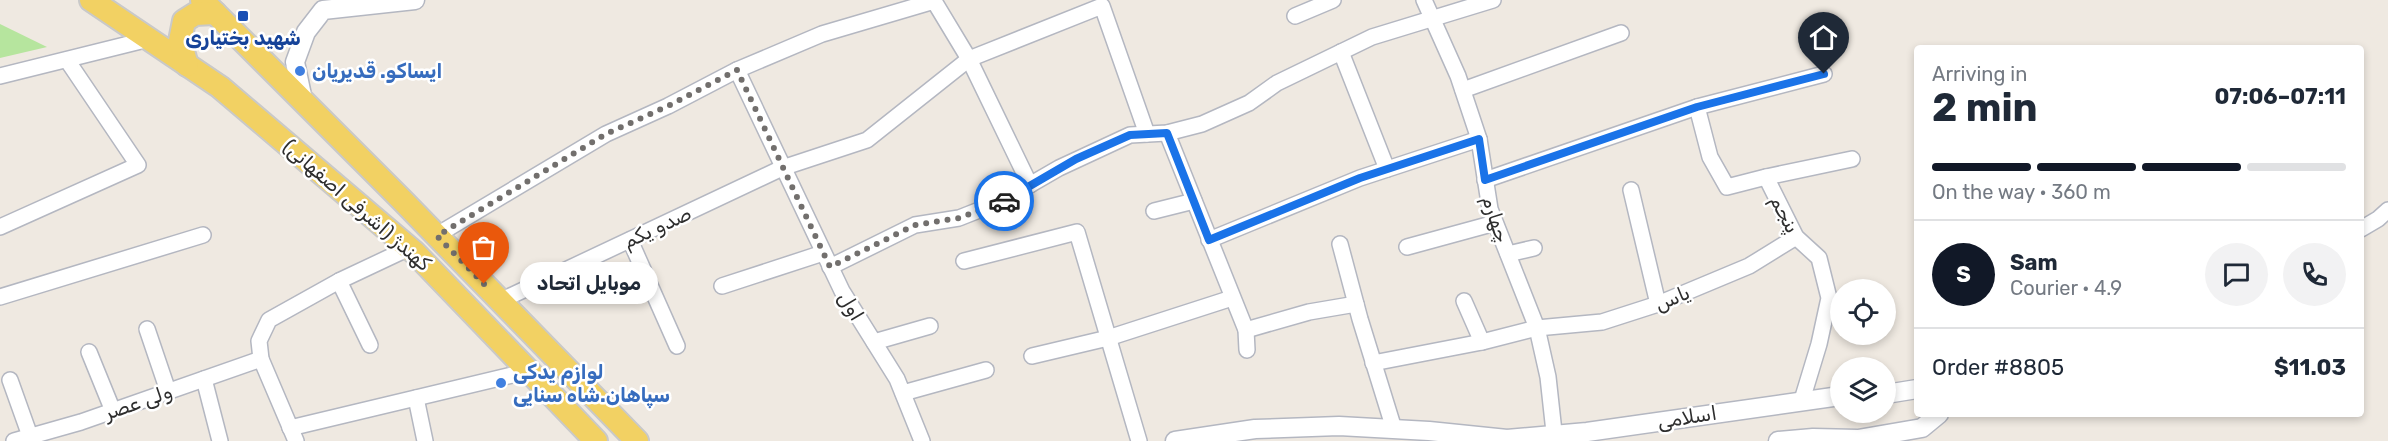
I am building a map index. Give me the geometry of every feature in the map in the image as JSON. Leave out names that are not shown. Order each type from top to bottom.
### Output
[{"type":"main road","name":"کهندژ (اشرفی اصفهانی)","points":[[91,0],[220,87],[409,248],[596,441]]},
{"type":"main road","name":"کهندژ (اشرفی اصفهانی)","points":[[209,7],[637,441]]},
{"type":"main road","points":[[187,65],[180,41],[184,21],[209,7]]},
{"type":"street","points":[[303,100],[295,62],[306,32],[328,5],[415,0]]},
{"type":"street","points":[[1295,16],[1333,0]]},
{"type":"street","name":"چهارم","points":[[1425,0],[1463,90],[1479,139],[1490,210],[1537,328],[1548,377],[1554,438]]},
{"type":"street","points":[[722,286],[826,260],[915,225],[959,218],[1002,201],[1093,151],[1130,135],[1167,133],[1202,124],[1249,104],[1277,83],[1372,37],[1493,0]]},
{"type":"street","points":[[437,236],[606,134],[668,106],[737,70],[822,34],[934,1],[969,59],[1030,185]]},
{"type":"street","name":"صدو یکم","points":[[500,301],[782,168],[867,140],[969,59],[1102,6],[1147,134]]},
{"type":"street","points":[[1463,90],[1621,33]]},
{"type":"street","points":[[0,76],[149,39]]},
{"type":"street","points":[[1341,52],[1387,169]]},
{"type":"street","points":[[0,227],[138,165],[67,60]]},
{"type":"street","name":"اول","points":[[737,70],[842,291],[897,379],[922,441]]},
{"type":"street","points":[[1485,180],[1697,107],[1824,74]]},
{"type":"street","name":"پنجم","points":[[1697,107],[1710,157],[1727,187],[1767,177],[1796,237],[1819,258],[1829,298],[1819,344],[1802,400]]},
{"type":"street","points":[[1167,133],[1246,330],[1247,350]]},
{"type":"street","points":[[1209,240],[1387,169],[1479,139]]},
{"type":"street","points":[[1767,177],[1852,159]]},
{"type":"street","points":[[1631,190],[1658,304]]},
{"type":"street","points":[[1154,211],[1194,201]]},
{"type":"street","points":[[2364,227],[2388,210]]},
{"type":"street","points":[[1407,247],[1495,223]]},
{"type":"street","points":[[964,261],[1077,232],[1139,441]]},
{"type":"street","points":[[0,294],[202,235]]},
{"type":"street","name":"یاس","points":[[1373,363],[1482,342],[1537,328],[1602,322],[1658,304],[1749,266],[1796,237]]},
{"type":"street","points":[[630,240],[677,346]]},
{"type":"street","points":[[1340,244],[1394,429]]},
{"type":"street","points":[[409,248],[339,281],[269,320],[259,340],[261,359],[293,434],[416,398],[529,371]]},
{"type":"street","points":[[1508,254],[1534,248]]},
{"type":"street","points":[[339,281],[370,345]]},
{"type":"street","points":[[1032,356],[1108,338],[1232,298]]},
{"type":"street","points":[[1464,302],[1482,342]]},
{"type":"street","points":[[1246,330],[1309,312],[1356,304]]},
{"type":"street","points":[[874,342],[930,326]]},
{"type":"street","points":[[147,329],[168,391]]},
{"type":"street","points":[[89,352],[113,411]]},
{"type":"street","name":"ولی عصر","points":[[14,441],[113,411],[261,359]]},
{"type":"street","points":[[903,393],[986,370]]},
{"type":"street","points":[[204,379],[220,441]]},
{"type":"street","points":[[10,380],[30,436]]},
{"type":"street","points":[[1896,392],[1914,389]]},
{"type":"street","name":"اسلامی","points":[[1175,441],[1255,429],[1339,426],[1507,439],[1554,438],[1830,397]]},
{"type":"street","points":[[416,398],[425,441]]},
{"type":"street","points":[[1778,441],[1813,438],[1859,440],[1922,428],[1935,417]]},
{"type":"green space","points":[[0,24],[47,47],[0,58]]},
{"type":"way so far","points":[[484,284],[437,236],[606,134],[668,106],[737,70],[830,267],[915,225],[959,218],[1004,201]]},
{"type":"place","name":"شهید بختیاری","points":[[243,16]]},
{"type":"place","name":"ایساکو. قدیریان","points":[[300,71]]},
{"type":"place","name":"موبایل اتحاد","points":[[484,284]]},
{"type":"place","name":"لوازم یدکی سپاهان.شاه سنایی","points":[[501,383]]},
{"type":"route","points":[[1004,201],[1076,159],[1130,135],[1167,133],[1209,240],[1360,178],[1479,139],[1485,180],[1697,107],[1824,74]]}]
